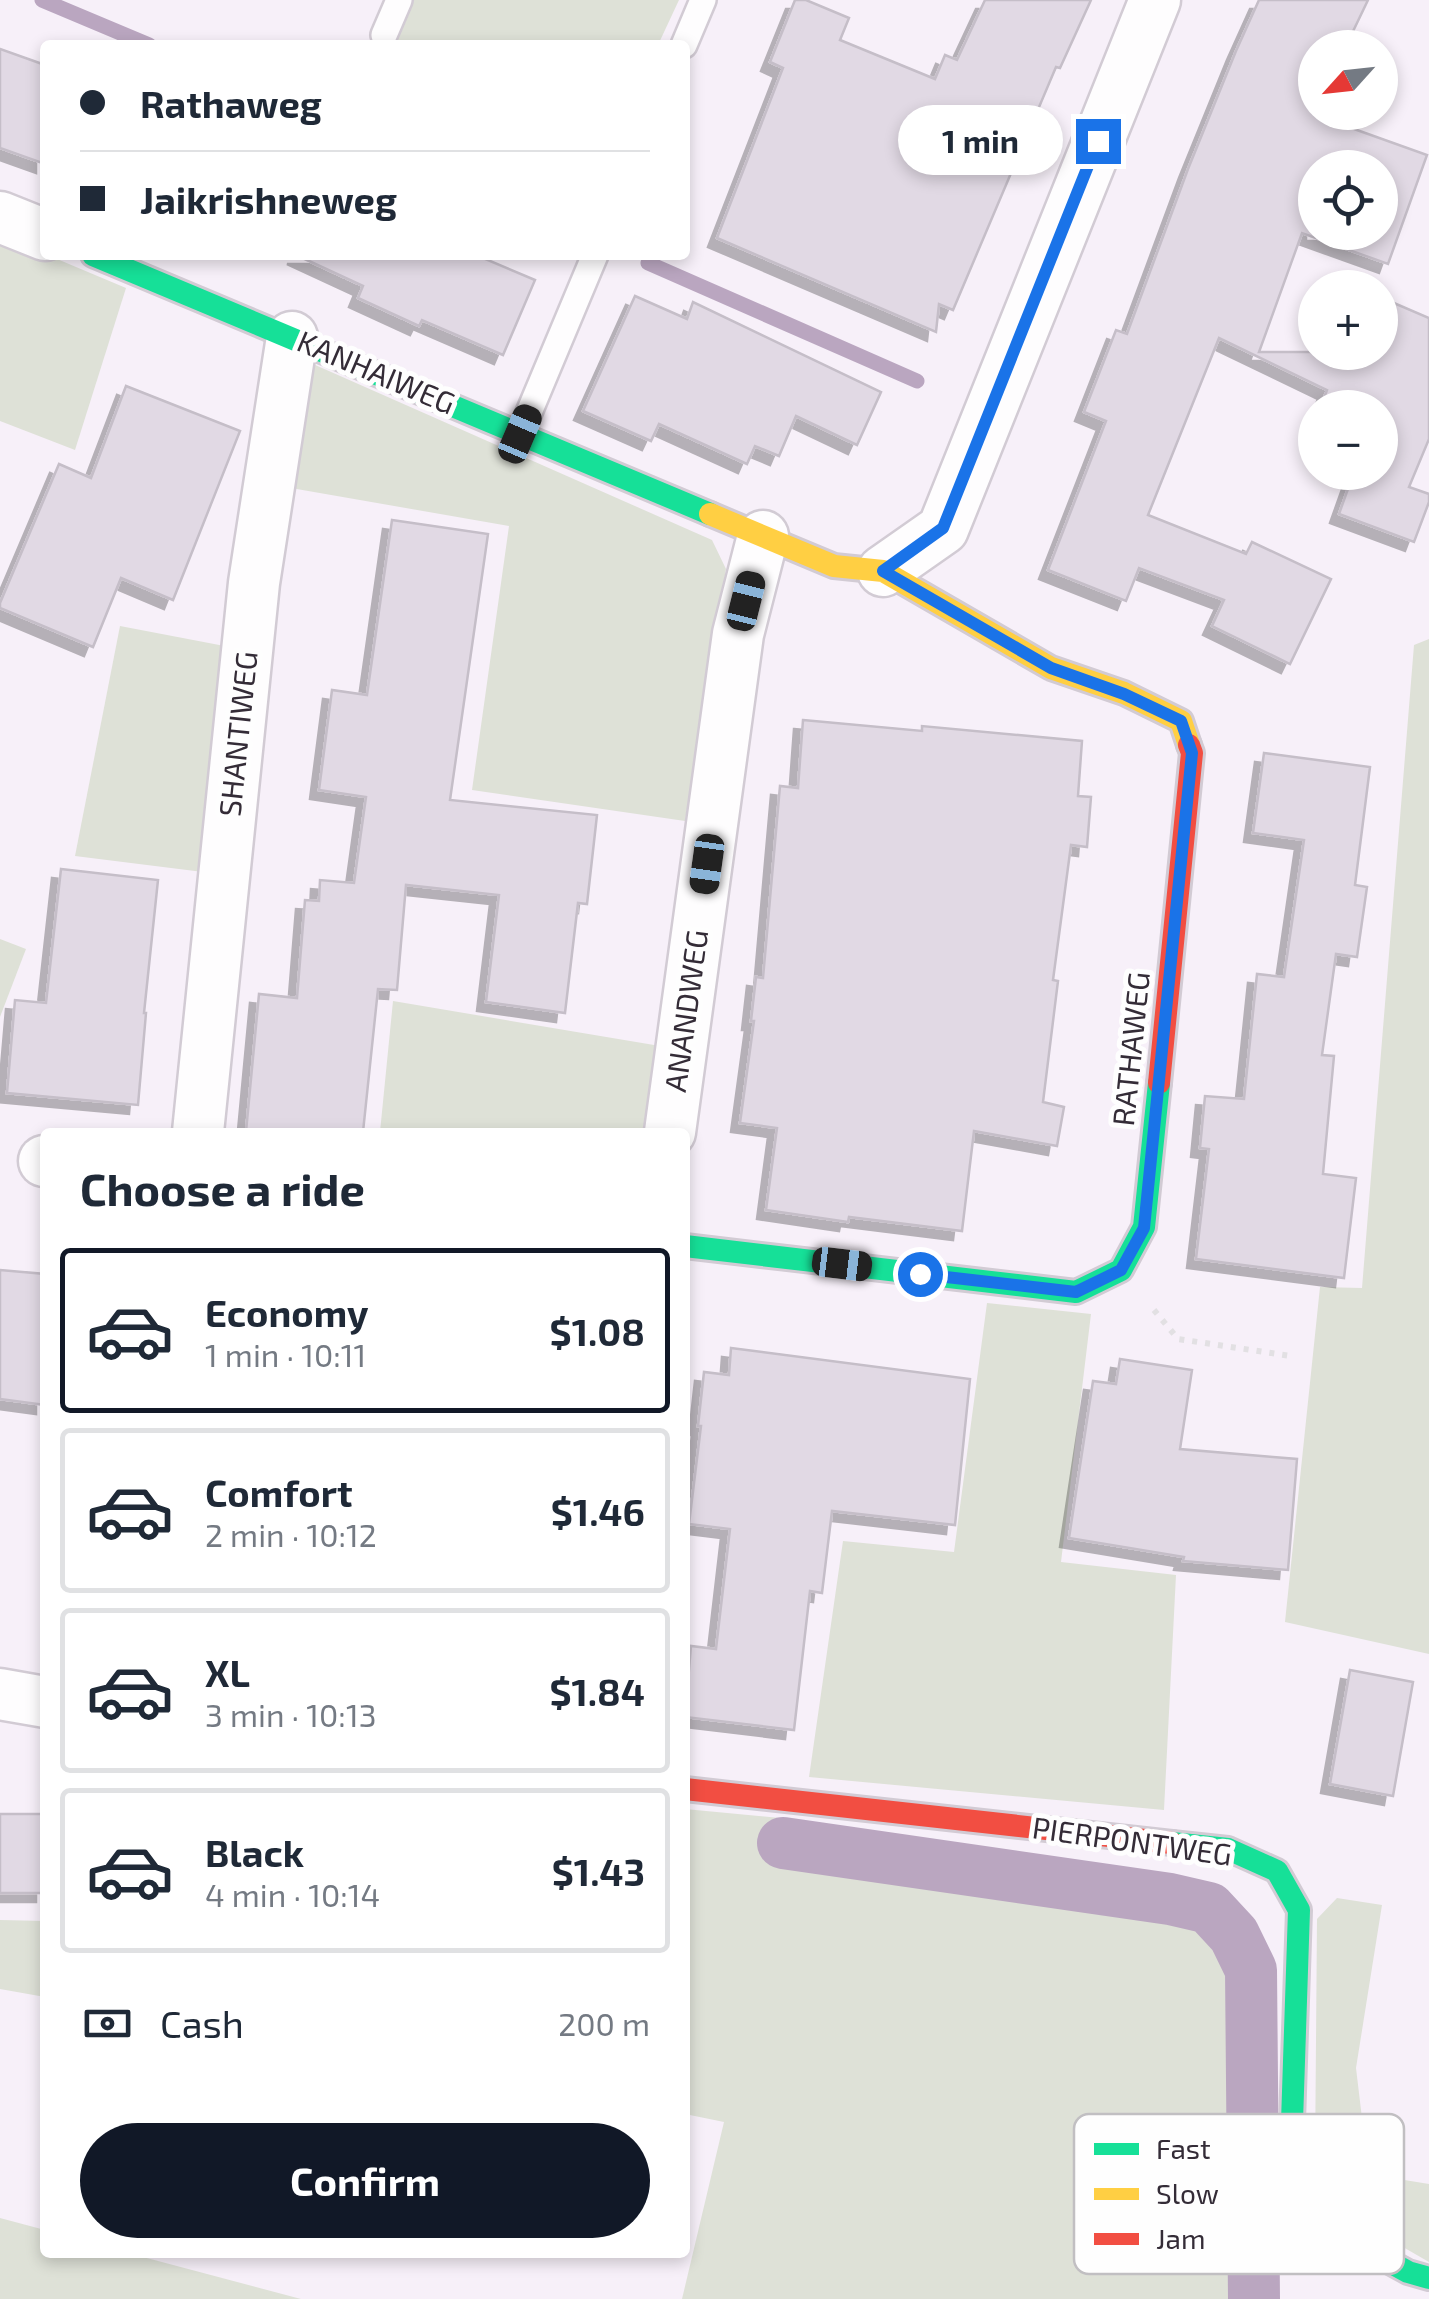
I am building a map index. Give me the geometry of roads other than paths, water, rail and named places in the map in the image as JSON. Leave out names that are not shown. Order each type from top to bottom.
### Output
[{"type":"street","points":[[883,571],[943,528],[1155,0]]},
{"type":"street","points":[[0,217],[40,233]]},
{"type":"street","name":"KANHAIWEG","points":[[105,260],[834,566],[883,571]]},
{"type":"street","name":"SHANTIWEG","points":[[198,1128],[254,583],[292,337]]},
{"type":"street","name":"ANANDWEG","points":[[671,1128],[738,634],[763,536]]},
{"type":"street","name":"RATHAWEG","points":[[690,1247],[1076,1292],[1121,1270],[1144,1228],[1192,753],[1181,721],[1124,694],[1051,668],[883,571]]},
{"type":"street","points":[[0,1694],[40,1701]]},
{"type":"street","name":"PIERPONTWEG","points":[[690,1790],[1228,1849],[1277,1871],[1298,1910],[1292,2114]]},
{"type":"street","name":"PIERPONTWEG","points":[[1404,2270],[1429,2278]]},
{"type":"lane","points":[[384,35],[398,0]]},
{"type":"lane","points":[[686,40],[703,0]]},
{"type":"lane","points":[[520,434],[594,260]]},
{"type":"waterway","points":[[42,0],[137,40]]},
{"type":"waterway","points":[[648,263],[917,381]]},
{"type":"waterway","points":[[783,1843],[1170,1899],[1209,1908],[1234,1935],[1251,1970],[1252,2114]]},
{"type":"waterway","points":[[1254,2274],[1254,2299]]}]
